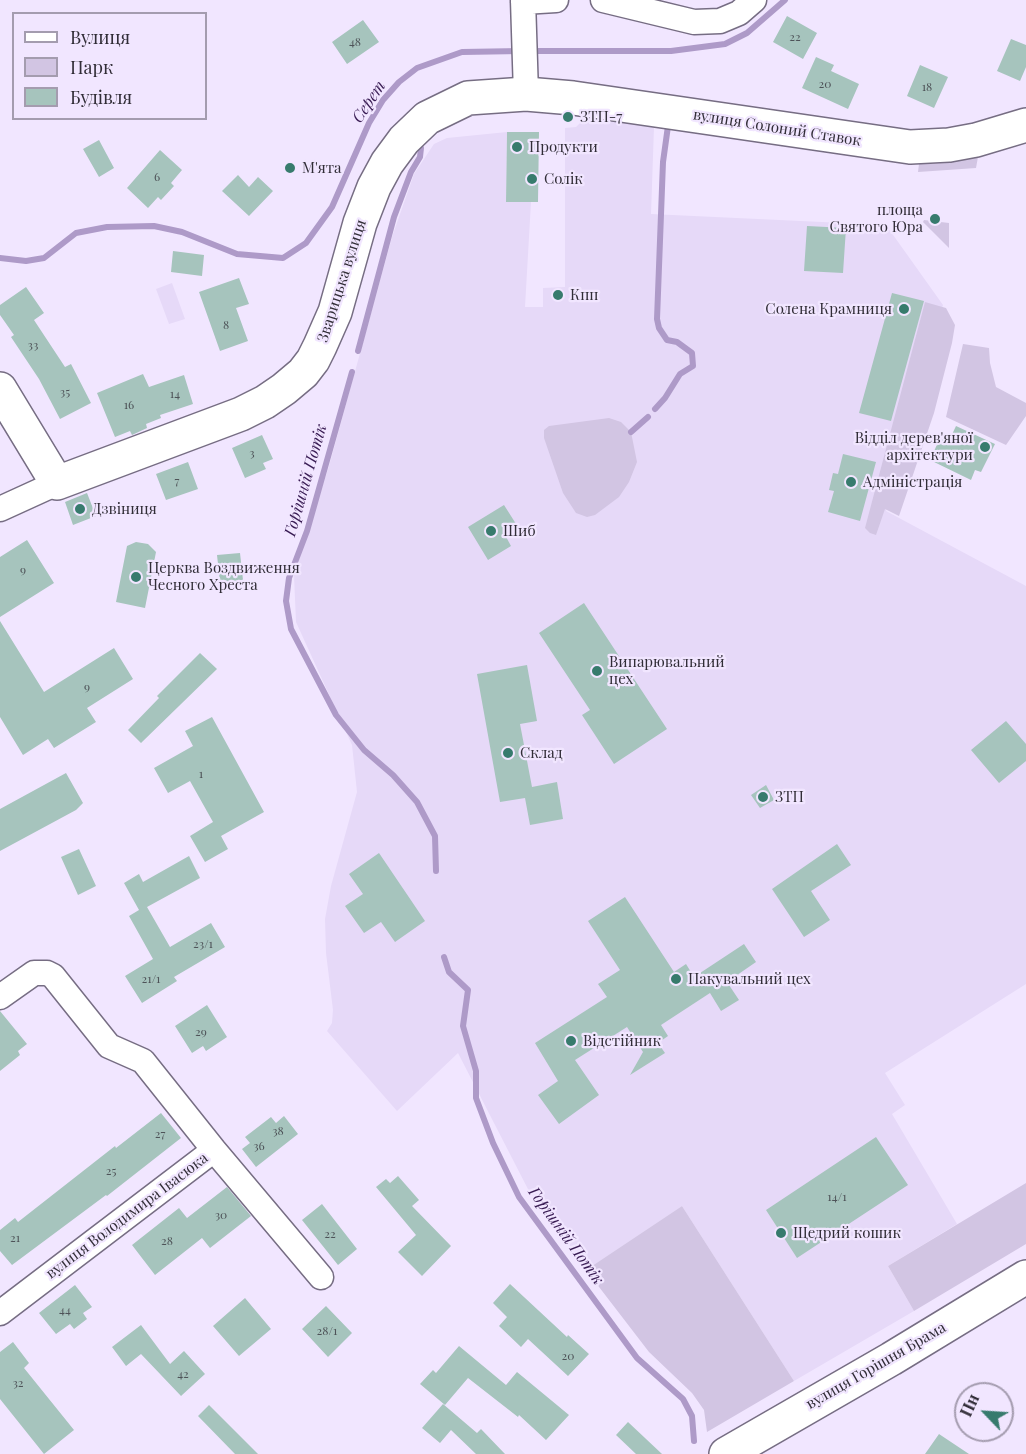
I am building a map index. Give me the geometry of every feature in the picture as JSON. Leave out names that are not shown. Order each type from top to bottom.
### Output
[{"type":"street","points":[[526,80],[523,1],[556,0]]},
{"type":"street","points":[[603,0],[694,22],[720,21],[739,12],[754,0]]},
{"type":"street","name":"вулиця Солоний Ставок","points":[[526,80],[573,98],[910,147],[949,145],[993,136],[1026,124]]},
{"type":"street","name":"Зварицька вулиця","points":[[0,509],[57,483],[241,414],[285,389],[303,373],[320,346],[334,312],[360,223],[374,187],[387,163],[404,140],[427,118],[468,98],[526,80]]},
{"type":"street","points":[[0,389],[57,483]]},
{"type":"street","name":"вулиця Володимира Івасюка","points":[[0,997],[34,973],[53,976],[109,1046],[143,1061],[214,1150],[0,1313]]},
{"type":"street","points":[[214,1150],[321,1276]]},
{"type":"street","name":"вулиця Горішня Брама","points":[[726,1454],[891,1359],[1026,1277]]},
{"type":"shaded area","points":[[586,117],[654,127],[651,214],[886,225],[943,305],[886,511],[1026,586],[1026,984],[885,1073],[905,1105],[892,1114],[957,1224],[888,1266],[914,1311],[794,1381],[682,1206],[586,1270],[558,1227],[530,1193],[458,1053],[397,1111],[327,1031],[332,1023],[333,1010],[326,953],[325,919],[331,886],[357,792],[352,745],[296,622],[294,575],[329,466],[392,237],[414,174],[434,144],[447,138],[507,132],[506,202],[531,202],[525,307],[543,307],[543,288],[565,287],[565,128],[576,127]]},
{"type":"shaded area","points":[[172,283],[185,319],[169,324],[156,289]]},
{"type":"green space","points":[[978,157],[976,168],[918,172],[919,164],[947,163]]},
{"type":"green space","points":[[924,220],[949,223],[949,248],[923,222]]},
{"type":"green space","points":[[925,302],[946,308],[955,325],[952,343],[934,413],[899,516],[885,509],[876,535],[865,528]]},
{"type":"green space","points":[[963,344],[989,348],[996,387],[1026,403],[1026,416],[1006,445],[946,417]]},
{"type":"green space","points":[[609,418],[621,422],[631,432],[637,462],[629,482],[619,497],[595,515],[587,517],[576,513],[563,493],[544,438],[544,430],[549,426]]},
{"type":"green space","points":[[1026,1183],[1026,1244],[914,1311],[888,1266]]},
{"type":"green space","points":[[682,1206],[794,1381],[707,1432],[704,1410],[692,1393],[649,1352],[586,1270]]},
{"type":"building","points":[[787,16],[817,33],[803,59],[773,42]]},
{"type":"building","points":[[363,20],[379,42],[347,64],[332,42]]},
{"type":"building","points":[[1011,39],[1026,45],[1026,67],[1020,81],[997,71]]},
{"type":"building","points":[[816,57],[834,65],[831,71],[859,84],[848,109],[802,88]]},
{"type":"building","points":[[920,65],[948,77],[934,108],[907,96]]},
{"type":"building","points":[[507,132],[539,132],[538,202],[506,202]]},
{"type":"building","points":[[99,140],[114,168],[99,177],[83,149]]},
{"type":"building","points":[[160,150],[182,170],[171,183],[174,186],[161,200],[158,197],[148,208],[127,188]]},
{"type":"building","points":[[238,175],[249,187],[258,177],[273,191],[249,216],[222,191]]},
{"type":"building","points":[[807,226],[846,228],[843,273],[804,271]]},
{"type":"building","points":[[173,251],[204,255],[202,276],[171,272]]},
{"type":"building","points":[[239,278],[249,304],[236,308],[248,341],[220,351],[199,292]]},
{"type":"building","points":[[26,287],[44,313],[34,320],[65,367],[71,364],[91,403],[60,419],[39,379],[11,337],[14,335],[0,315],[0,305]]},
{"type":"building","points":[[892,293],[924,301],[891,421],[859,413]]},
{"type":"building","points":[[143,374],[149,387],[184,375],[193,404],[160,415],[161,418],[146,424],[147,428],[132,435],[130,431],[115,437],[97,393]]},
{"type":"building","points":[[956,426],[995,444],[981,472],[975,470],[971,480],[930,460],[940,438],[948,443]]},
{"type":"building","points":[[262,435],[273,459],[263,463],[266,469],[245,478],[232,448]]},
{"type":"building","name":"Адміністрація","points":[[843,454],[876,462],[860,521],[828,512],[834,491],[829,490],[833,473],[838,474]]},
{"type":"building","points":[[188,462],[198,489],[166,500],[156,474]]},
{"type":"building","name":"Дзвіниця","points":[[87,493],[96,516],[73,525],[65,502]]},
{"type":"building","name":"Шиб","points":[[504,505],[518,527],[505,535],[511,546],[488,560],[468,527]]},
{"type":"building","points":[[27,540],[54,583],[0,617],[0,557]]},
{"type":"building","name":"Церква Воздвиження Чесного Хреста","points":[[136,542],[148,544],[156,552],[145,608],[116,602],[127,546]]},
{"type":"building","points":[[240,553],[243,580],[220,582],[217,555]]},
{"type":"building","name":"Випарювальний цех","points":[[584,603],[667,729],[614,764],[582,715],[590,710],[539,633]]},
{"type":"building","points":[[0,621],[44,692],[114,648],[133,679],[87,708],[96,722],[54,748],[48,739],[23,755],[0,717]]},
{"type":"building","points":[[200,653],[217,669],[141,743],[128,730],[159,698],[157,696]]},
{"type":"building","name":"Склад","points":[[527,665],[537,721],[520,724],[532,787],[557,782],[563,819],[530,825],[525,798],[500,802],[477,674]]},
{"type":"building","points":[[212,717],[264,812],[221,836],[228,849],[205,862],[190,836],[213,822],[190,781],[168,793],[154,768],[193,746],[185,731]]},
{"type":"building","points":[[1006,721],[1026,744],[1026,761],[999,783],[971,750]]},
{"type":"building","points":[[66,773],[83,803],[76,810],[0,851],[0,809]]},
{"type":"building","name":"ЗТП","points":[[766,785],[774,800],[760,808],[751,795]]},
{"type":"building","points":[[837,844],[851,865],[811,891],[830,920],[804,937],[772,889]]},
{"type":"building","points":[[79,849],[96,886],[78,895],[61,857]]},
{"type":"building","points":[[379,853],[425,921],[395,942],[381,922],[364,933],[345,906],[363,894],[349,874]]},
{"type":"building","points":[[189,856],[200,878],[147,907],[170,947],[211,923],[225,947],[174,977],[177,981],[142,1003],[125,976],[153,959],[129,916],[139,910],[124,883],[139,874],[143,882]]},
{"type":"building","name":"Пакувальний цех","points":[[625,897],[674,972],[686,964],[694,977],[744,944],[756,962],[727,982],[739,1000],[721,1011],[710,993],[661,1025],[668,1036],[658,1043],[665,1053],[630,1075],[643,1052],[627,1027],[575,1060],[599,1095],[559,1124],[538,1095],[558,1081],[535,1043],[607,997],[598,984],[620,970],[588,921]]},
{"type":"building","points":[[207,1005],[227,1037],[206,1051],[203,1046],[192,1053],[175,1026]]},
{"type":"building","points":[[0,1011],[27,1044],[18,1051],[20,1055],[0,1071]]},
{"type":"building","points":[[161,1113],[181,1138],[107,1196],[12,1265],[0,1251],[0,1230],[15,1218],[18,1222]]},
{"type":"building","points":[[284,1116],[298,1134],[256,1167],[242,1149],[250,1143],[245,1137],[271,1117],[276,1123]]},
{"type":"building","points":[[876,1137],[908,1185],[797,1258],[766,1210]]},
{"type":"building","points":[[398,1176],[419,1200],[412,1206],[451,1246],[422,1276],[398,1252],[416,1235],[376,1187],[386,1179],[390,1183]]},
{"type":"building","points":[[227,1187],[251,1216],[210,1248],[202,1238],[155,1275],[132,1245],[179,1208],[187,1218]]},
{"type":"building","points":[[322,1204],[357,1249],[338,1265],[302,1220]]},
{"type":"building","points":[[510,1284],[567,1337],[568,1335],[589,1354],[568,1376],[528,1339],[521,1347],[499,1326],[507,1317],[493,1303]]},
{"type":"building","points":[[75,1285],[92,1307],[83,1313],[87,1319],[74,1329],[70,1324],[56,1334],[39,1313]]},
{"type":"building","points":[[245,1298],[271,1329],[239,1356],[213,1326]]},
{"type":"building","points":[[326,1306],[352,1333],[328,1357],[302,1329]]},
{"type":"building","points":[[141,1325],[170,1364],[184,1351],[205,1374],[181,1396],[141,1354],[126,1366],[112,1347]]},
{"type":"building","points":[[13,1342],[29,1363],[24,1368],[74,1430],[44,1454],[0,1399],[0,1352]]},
{"type":"building","points":[[459,1346],[506,1385],[517,1372],[569,1415],[546,1440],[519,1415],[518,1417],[468,1378],[445,1405],[420,1384],[433,1370],[436,1373]]},
{"type":"building","points":[[443,1404],[477,1433],[481,1429],[505,1454],[476,1454],[451,1430],[440,1443],[422,1428]]},
{"type":"building","points":[[209,1405],[258,1454],[235,1454],[198,1416]]},
{"type":"building","points":[[628,1422],[662,1454],[636,1454],[616,1435]]},
{"type":"building","points":[[939,1434],[969,1454],[925,1454]]},
{"type":"waterway","name":"Серет","points":[[531,51],[671,51],[725,44],[747,33],[785,0]]},
{"type":"waterway","name":"Серет","points":[[0,258],[26,261],[44,258],[76,233],[107,227],[154,226],[182,232],[237,254],[283,258],[306,243],[332,207],[369,123],[383,100],[399,82],[417,68],[462,52],[521,51]]},
{"type":"waterway","points":[[655,409],[680,374],[693,366],[692,353],[677,342],[667,340],[659,328],[657,319],[663,162],[668,126]]},
{"type":"waterway","name":"Горішній Потік","points":[[358,351],[394,217],[411,172],[420,157],[421,148]]},
{"type":"waterway","name":"Горішній Потік","points":[[352,372],[307,531],[289,578],[286,601],[291,629],[336,715],[364,750],[393,775],[417,802],[435,836],[436,871]]},
{"type":"waterway","points":[[631,432],[648,417]]},
{"type":"waterway","name":"Горішній Потік","points":[[444,957],[449,972],[468,990],[463,1026],[476,1071],[476,1098],[493,1143],[519,1197],[637,1358],[683,1399],[692,1416],[694,1441]]},
{"type":"place","name":"ЗТП-7","points":[[568,117]]},
{"type":"place","name":"Продукти","points":[[517,147]]},
{"type":"place","name":"М'ята","points":[[290,168]]},
{"type":"place","name":"Солік","points":[[532,179]]},
{"type":"place","name":"площа Святого Юра","points":[[935,219]]},
{"type":"place","name":"Кпп","points":[[558,295]]},
{"type":"place","name":"Солена Крамниця","points":[[904,309]]},
{"type":"place","name":"Відділ дерев'яної архітектури","points":[[985,447]]},
{"type":"place","name":"Адміністрація","points":[[851,482]]},
{"type":"place","name":"Дзвіниця","points":[[80,509]]},
{"type":"place","name":"Шиб","points":[[491,531]]},
{"type":"place","name":"Церква Воздвиження Чесного Хреста","points":[[136,577]]},
{"type":"place","name":"Випарювальний цех","points":[[597,671]]},
{"type":"place","name":"Склад","points":[[508,753]]},
{"type":"place","name":"ЗТП","points":[[763,797]]},
{"type":"place","name":"Пакувальний цех","points":[[676,979]]},
{"type":"place","name":"Відстійник","points":[[571,1041]]},
{"type":"place","name":"Щедрий кошик","points":[[781,1233]]}]
